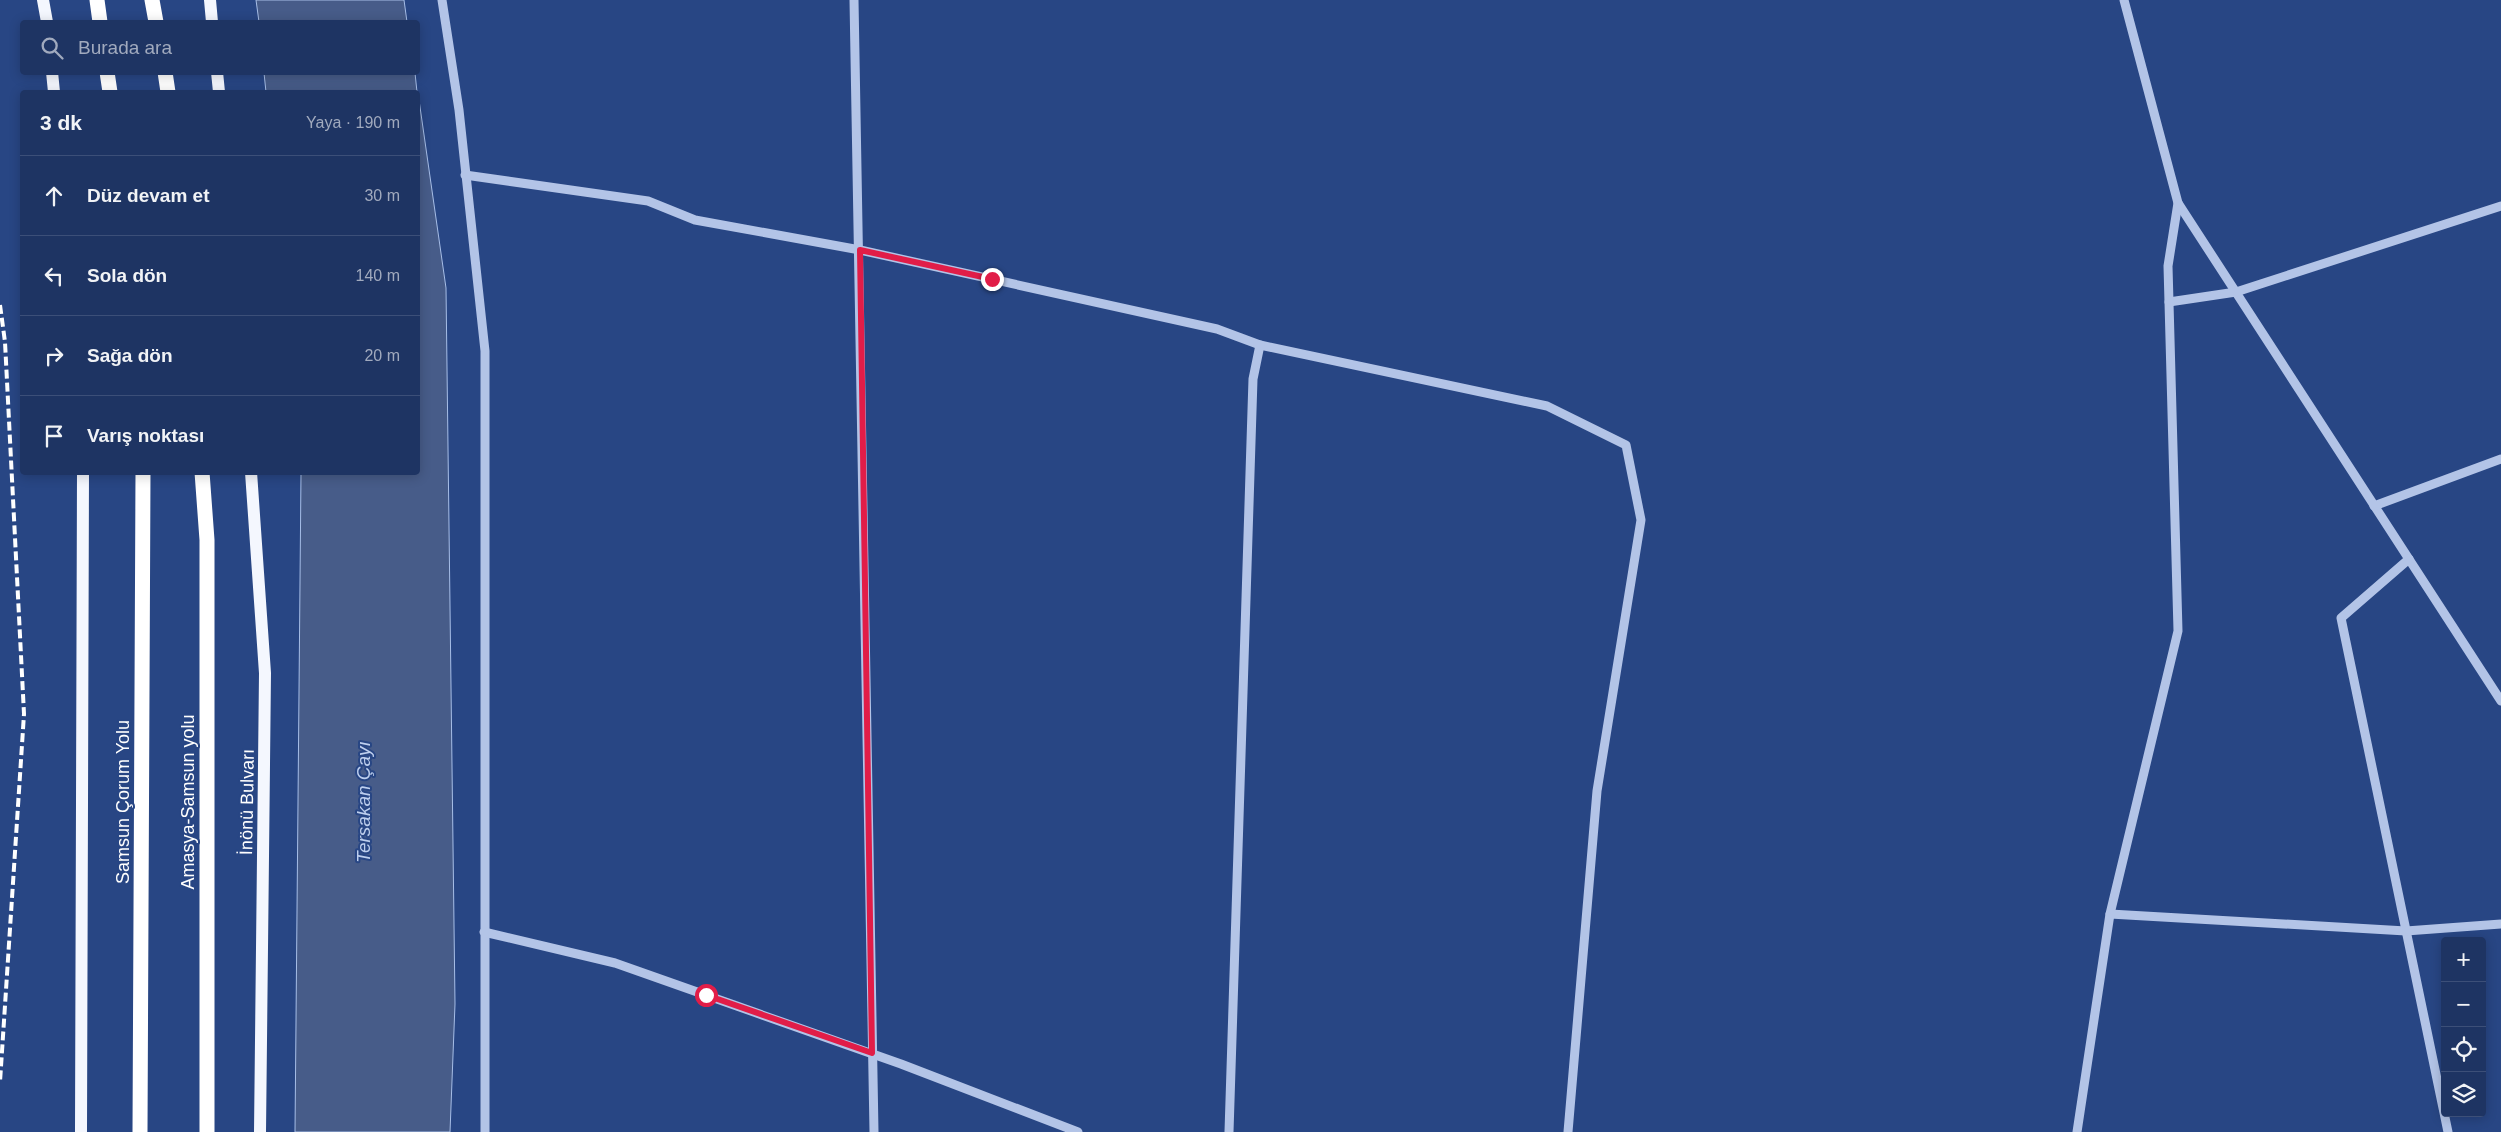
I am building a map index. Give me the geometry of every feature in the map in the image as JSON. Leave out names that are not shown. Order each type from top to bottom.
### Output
[{"type":"highway","points":[[97,0],[100,20]]},
{"type":"highway","points":[[152,0],[156,20]]},
{"type":"highway","points":[[107,75],[110,90]]},
{"type":"highway","points":[[165,75],[168,90]]},
{"type":"highway","name":"Samsun Çorum Yolu","points":[[140,1132],[143,475]]},
{"type":"highway","name":"Amasya-Samsun yolu","points":[[202,475],[207,540],[206,1132]]},
{"type":"main road","points":[[43,0],[47,20]]},
{"type":"main road","points":[[210,0],[212,20]]},
{"type":"main road","points":[[52,75],[54,90]]},
{"type":"main road","points":[[217,75],[219,90]]},
{"type":"main road","points":[[81,1132],[82,475]]},
{"type":"main road","name":"İnönü Bulvarı","points":[[251,475],[265,673],[260,1132]]},
{"type":"street","points":[[442,0],[466,175],[484,351],[485,1132]]},
{"type":"street","points":[[854,0],[860,250],[874,1132]]},
{"type":"street","points":[[2124,0],[2178,203],[2501,701]]},
{"type":"street","points":[[466,175],[648,201],[695,220],[860,250],[1217,329],[1260,345],[1547,406],[1626,445],[1641,520],[1597,791],[1568,1132]]},
{"type":"street","points":[[2076,1132],[2110,914],[2178,631],[2168,266],[2178,203]]},
{"type":"street","points":[[2169,302],[2236,292],[2501,206]]},
{"type":"street","points":[[1229,1132],[1253,379],[1260,345]]},
{"type":"street","points":[[2374,506],[2501,459]]},
{"type":"street","points":[[2409,559],[2341,618],[2448,1132]]},
{"type":"street","points":[[2110,914],[2406,931],[2501,924]]},
{"type":"street","points":[[484,932],[615,962],[872,1053],[1078,1132]]},
{"type":"water","points":[[256,0],[404,0],[407,20],[259,20]]},
{"type":"water","points":[[264,75],[415,75],[417,90],[266,90]]},
{"type":"water","name":"Tersakan Çayı","points":[[420,107],[446,288],[455,1004],[450,1132],[295,1132],[301,475],[420,475]]},
{"type":"railway","points":[[0,305],[5,342],[24,714],[0,1082]]},
{"type":"route","points":[[706,995],[872,1053],[860,250],[992,279]]}]
